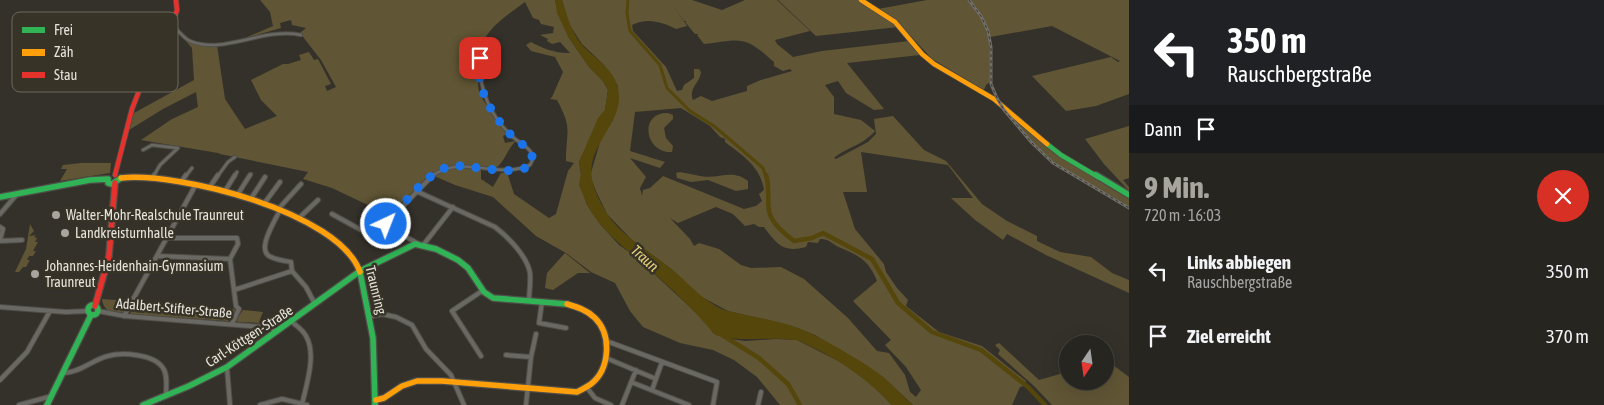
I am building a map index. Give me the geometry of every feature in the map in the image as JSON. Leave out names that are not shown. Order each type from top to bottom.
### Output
[{"type":"street","points":[[861,0],[899,26],[922,54],[934,64],[994,99],[1060,155],[1129,194]]},
{"type":"street","points":[[178,31],[190,41],[205,45],[223,44],[283,31],[301,36]]},
{"type":"street","points":[[371,239],[432,175],[447,167],[466,166],[496,171],[525,168],[530,165],[533,158],[532,153],[508,132],[498,120],[481,90],[480,58],[498,57]]},
{"type":"street","points":[[0,197],[90,180],[108,179],[115,174],[124,132],[137,92]]},
{"type":"street","points":[[143,150],[152,145],[178,148],[160,165],[152,178]]},
{"type":"street","points":[[209,188],[228,162],[235,157]]},
{"type":"street","points":[[180,183],[192,168]]},
{"type":"street","points":[[224,191],[238,172]]},
{"type":"street","points":[[108,179],[109,184],[115,183],[121,178],[120,175],[115,174]]},
{"type":"street","points":[[238,194],[251,174]]},
{"type":"street","name":"Traunring","points":[[121,178],[136,176],[152,178],[266,200],[282,207],[347,249],[355,258],[360,271],[372,316],[376,351],[376,403]]},
{"type":"street","points":[[252,197],[266,177]]},
{"type":"street","points":[[266,200],[280,182]]},
{"type":"street","points":[[0,307],[89,313],[97,308],[109,256],[115,183]]},
{"type":"street","points":[[301,184],[282,207],[264,249],[269,257],[291,262],[292,271],[306,287],[316,304]]},
{"type":"street","points":[[124,316],[195,186]]},
{"type":"street","points":[[416,192],[453,207],[500,230],[529,267],[531,276],[529,301]]},
{"type":"street","points":[[0,214],[18,193]]},
{"type":"street","points":[[300,218],[318,200]]},
{"type":"street","points":[[421,244],[453,207]]},
{"type":"street","points":[[332,214],[363,231],[376,234]]},
{"type":"street","points":[[376,403],[400,388],[417,381],[455,382],[528,390],[576,392],[588,389],[596,381],[606,358],[609,342],[605,331],[593,316],[576,306],[492,298],[482,291],[468,268],[385,224]]},
{"type":"street","points":[[0,228],[3,229],[0,240],[22,240]]},
{"type":"street","points":[[167,238],[237,238],[238,244],[230,259],[236,306],[238,309],[232,325]]},
{"type":"street","name":"Carl-Köttgen-Straße","points":[[143,405],[227,367],[292,322],[360,271],[409,246],[421,244]]},
{"type":"street","points":[[157,256],[230,259]]},
{"type":"street","points":[[234,290],[292,271]]},
{"type":"street","points":[[481,356],[452,311],[482,291]]},
{"type":"street","points":[[542,302],[539,322],[566,328]]},
{"type":"street","name":"Adalbert-Stifter-Straße","points":[[97,308],[124,316],[269,328],[277,332]]},
{"type":"street","points":[[0,380],[27,352],[50,311]]},
{"type":"street","points":[[48,405],[64,373],[89,313]]},
{"type":"street","points":[[372,316],[390,315],[412,325],[426,349],[445,368],[455,382],[464,405]]},
{"type":"street","points":[[260,405],[282,399],[304,405],[309,368],[309,349],[306,336],[292,322]]},
{"type":"street","points":[[526,405],[531,357],[536,334]]},
{"type":"street","points":[[609,342],[717,382],[714,405]]},
{"type":"street","points":[[506,355],[531,357]]},
{"type":"street","points":[[64,373],[73,372],[110,356],[136,356],[158,362],[163,368],[166,380],[166,396]]},
{"type":"street","points":[[606,358],[656,379]]},
{"type":"street","points":[[652,390],[662,362]]},
{"type":"street","points":[[227,367],[230,405]]},
{"type":"street","points":[[622,405],[636,370]]},
{"type":"street","points":[[631,382],[689,405]]},
{"type":"street","points":[[588,389],[595,398],[611,405]]},
{"type":"street","points":[[758,405],[761,392]]},
{"type":"street","points":[[19,405],[52,396]]},
{"type":"shaded area","points":[[260,0],[555,0],[559,16],[569,38],[608,90],[605,110],[579,162],[586,203],[600,224],[619,245],[636,257],[692,309],[709,326],[713,333],[724,338],[745,341],[797,340],[844,364],[870,383],[892,405],[780,405],[757,377],[734,360],[713,350],[680,343],[643,327],[630,311],[615,283],[591,272],[566,253],[536,236],[493,197],[455,185],[432,175],[429,175],[384,221],[374,208],[332,188],[303,179],[308,172],[218,153],[141,140],[172,119],[198,107],[196,92],[129,130],[134,113],[172,92],[178,92],[178,89],[194,80],[192,48],[185,40],[193,43],[217,45],[225,99],[245,129],[277,116],[261,100],[251,80],[283,64],[301,60],[299,55],[309,52],[314,60],[318,59],[331,84],[325,86],[327,91],[336,87],[321,60],[300,33],[306,28],[292,25],[291,20],[280,23],[281,28],[243,39],[273,26],[270,12]],"holes":[[[525,2],[533,18],[539,20],[541,24],[554,27],[553,33],[540,35],[548,39],[547,41],[552,44],[560,42],[570,53],[560,53],[531,42],[526,45],[531,51],[555,57],[563,72],[550,99],[557,100],[565,118],[568,130],[566,161],[574,163],[568,171],[556,214],[549,218],[514,194],[507,172],[501,173],[493,187],[481,179],[481,170],[477,166],[491,168],[500,165],[516,141],[505,143],[503,136],[507,134],[479,92],[478,62],[484,41],[496,25]]]},
{"type":"shaded area","points":[[562,0],[692,0],[722,10],[745,0],[777,0],[810,31],[775,40],[777,44],[793,57],[822,51],[909,41],[920,55],[847,63],[884,109],[874,110],[846,93],[838,81],[825,85],[834,97],[834,114],[861,120],[875,131],[865,140],[834,158],[836,159],[868,142],[876,134],[874,119],[893,116],[924,150],[946,161],[982,204],[1007,221],[1037,236],[1037,241],[1060,252],[1091,257],[1112,273],[1129,280],[1129,293],[1046,255],[1007,234],[1003,240],[975,220],[951,198],[973,198],[948,165],[861,152],[867,192],[843,192],[855,229],[884,264],[886,272],[908,300],[906,306],[939,332],[982,346],[1026,381],[1024,386],[1020,387],[1012,405],[913,405],[884,378],[815,335],[792,326],[728,311],[700,296],[670,268],[632,240],[607,214],[590,176],[601,139],[613,120],[618,86],[604,65],[582,44],[569,24]],"holes":[[[671,2],[695,34],[699,34],[697,35],[704,44],[735,40],[749,43],[774,62],[774,66],[783,71],[790,69],[792,71],[747,86],[747,91],[712,101],[701,96],[693,100],[692,92],[701,72],[699,69],[694,69],[694,78],[684,85],[682,90],[677,91],[666,67],[633,31],[632,25],[649,21],[666,24],[676,29],[687,26]],[[681,108],[710,126],[755,168],[764,190],[759,194],[762,201],[756,206],[744,209],[663,176],[650,188],[643,190],[642,196],[640,188],[646,177],[630,158],[660,168],[665,162],[630,151],[635,112]],[[716,207],[733,214],[745,226],[754,224],[764,227],[777,243],[786,248],[798,249],[806,247],[808,242],[818,243],[820,239],[824,239],[859,257],[871,269],[877,281],[853,301],[891,340],[885,345],[906,367],[921,390],[916,397],[910,392],[905,375],[889,353],[877,351],[848,318],[804,279],[781,267],[751,268],[741,265],[719,249],[699,243],[694,246],[690,239],[670,218],[678,223]]]},
{"type":"shaded area","points":[[778,0],[859,0],[898,27],[816,36]]},
{"type":"shaded area","points":[[927,0],[968,0],[976,10],[986,29],[989,48],[990,82],[984,90],[932,59],[898,22],[878,9]]},
{"type":"shaded area","points":[[969,0],[1129,0],[1129,94],[1096,106],[1066,111],[1032,76],[1111,57],[1118,62],[1120,61],[1052,26],[990,37],[987,26],[977,8]]},
{"type":"shaded area","points":[[1006,111],[1059,156],[1129,197],[1129,207],[1067,172],[1051,160]]},
{"type":"shaded area","points":[[668,113],[673,115],[673,119],[664,128],[666,138],[673,146],[672,152],[663,151],[656,147],[649,133],[649,125],[652,119],[658,114]]},
{"type":"shaded area","points":[[1129,126],[1129,178],[1123,180],[1129,187],[1129,191],[1104,164],[1085,139]]},
{"type":"shaded area","points":[[111,163],[110,173],[60,181],[67,169],[61,169],[63,165]]},
{"type":"shaded area","points":[[680,172],[707,177],[736,175],[748,181],[748,189],[736,191],[708,180],[691,182],[677,178],[676,173]]},
{"type":"shaded area","points":[[30,224],[34,231],[29,236],[36,235],[34,237],[37,238],[35,242],[38,242],[33,251],[36,251],[33,256],[29,256],[27,260],[30,260],[26,267],[23,267],[19,272],[15,272],[26,249]]},
{"type":"shaded area","points":[[565,253],[590,273],[578,273],[553,290],[545,288],[547,273]]},
{"type":"shaded area","points":[[102,299],[129,302],[124,312],[116,313],[104,307]]},
{"type":"shaded area","points":[[137,302],[234,309],[236,311],[232,319],[228,321],[130,314]]},
{"type":"shaded area","points":[[243,310],[263,312],[259,322],[262,323],[238,322],[236,320]]},
{"type":"shaded area","points":[[999,343],[1039,380],[1059,374],[1059,390],[1114,390],[1114,366],[1129,377],[1129,405],[1052,405],[998,354],[1000,350],[995,345]]},
{"type":"water","name":"Traun","points":[[555,0],[562,0],[578,40],[611,73],[618,87],[618,107],[592,163],[595,190],[613,222],[628,237],[670,268],[712,304],[728,311],[782,323],[814,335],[875,371],[913,405],[892,405],[865,380],[845,366],[799,341],[784,339],[736,339],[715,335],[678,296],[601,225],[589,209],[579,185],[581,172],[579,162],[598,118],[605,110],[608,90],[569,38],[557,13]]},
{"type":"waterway","points":[[628,0],[627,13],[630,31],[660,65],[667,88],[690,111],[714,126],[763,168],[766,177]]},
{"type":"waterway","points":[[766,175],[770,215],[775,224],[794,241],[812,238],[823,233],[872,259],[898,303],[932,332],[981,350],[1028,387],[1045,405]]},
{"type":"waterway","points":[[722,335],[759,358],[788,384],[800,405]]},
{"type":"railway","points":[[969,0],[981,16],[988,31],[991,47],[991,84],[1004,110],[1032,143],[1053,163],[1129,208]]},
{"type":"traffic: fast","points":[[1047,144],[1061,155],[1129,195]]},
{"type":"traffic: fast","points":[[108,179],[108,183],[112,184],[121,178]]},
{"type":"traffic: fast","points":[[0,197],[90,180],[108,179]]},
{"type":"traffic: fast","points":[[143,405],[189,386],[227,367],[360,271],[415,244],[436,249],[458,260],[468,268],[484,292],[493,298],[567,304]]},
{"type":"traffic: fast","points":[[360,272],[373,338],[375,405]]},
{"type":"traffic: fast","points":[[91,305],[95,305],[98,310],[97,314],[91,315],[88,312],[88,308],[91,305]]},
{"type":"traffic: fast","points":[[47,405],[91,315]]},
{"type":"traffic: slow","points":[[861,0],[895,22],[922,54],[934,64],[994,99],[1047,144]]},
{"type":"traffic: slow","points":[[121,178],[152,178],[182,183],[240,196],[276,208],[310,225],[339,243],[352,255],[360,272]]},
{"type":"traffic: slow","points":[[376,400],[384,398],[402,386],[417,381],[442,381],[577,392],[591,384],[601,373],[606,359],[607,345],[603,331],[595,318],[583,309],[567,304]]},
{"type":"traffic: jam","points":[[176,0],[176,12]]},
{"type":"traffic: jam","points":[[115,175],[132,109],[139,92]]},
{"type":"traffic: jam","points":[[95,306],[109,256],[115,183]]},
{"type":"place","name":"Walter-Mohr-Realschule Traunreut","points":[[56,215]]},
{"type":"place","name":"Landkreisturnhalle","points":[[65,233]]},
{"type":"place","name":"Johannes-Heidenhain-Gymnasium Traunreut","points":[[35,274]]},
{"type":"route","points":[[386,224],[432,175],[443,168],[466,166],[496,171],[525,168],[532,163],[532,153],[508,132],[498,120],[481,90],[479,76],[480,58]]}]
